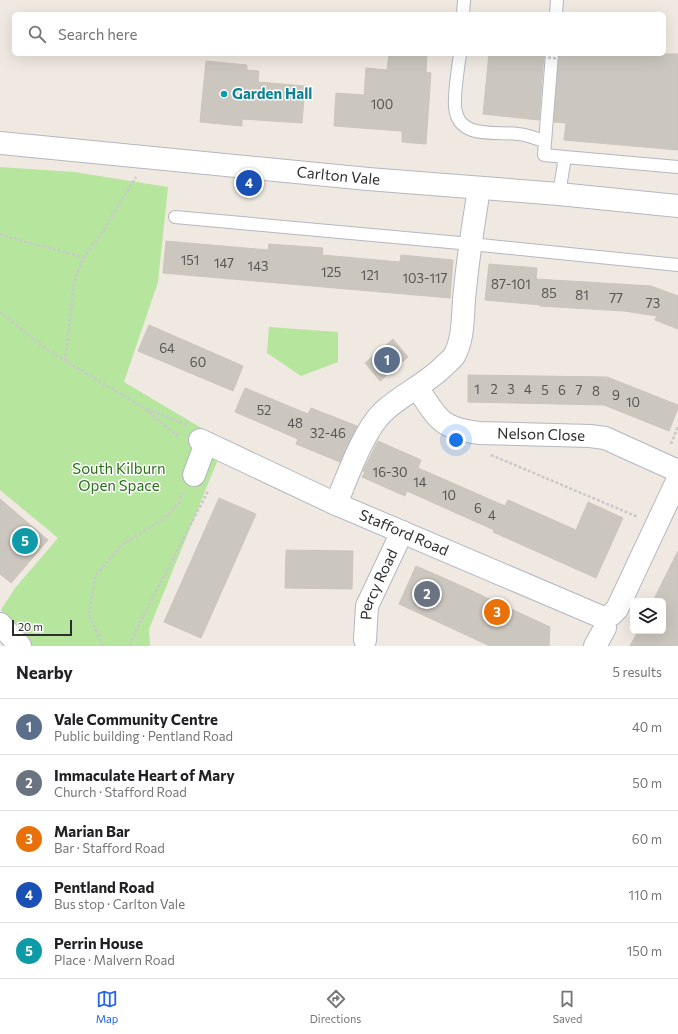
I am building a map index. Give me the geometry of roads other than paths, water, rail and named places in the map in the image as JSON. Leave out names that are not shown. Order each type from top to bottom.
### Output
[{"type":"street","name":"Carlton Vale","points":[[0,143],[368,179],[559,194],[678,206]]},
{"type":"street","points":[[336,504],[371,427],[382,413],[396,400],[437,374],[454,356],[461,336],[464,290],[479,188]]},
{"type":"street","name":"Nelson Close","points":[[417,388],[440,419],[450,426],[465,431],[479,433],[590,436],[604,438],[678,470]]},
{"type":"street","name":"Stafford Road","points":[[195,485],[194,437],[336,504],[604,618]]},
{"type":"street","points":[[594,646],[605,628],[604,618],[611,615],[617,609],[678,479]]},
{"type":"street","name":"Percy Road","points":[[365,640],[366,606],[402,532]]},
{"type":"street","points":[[0,624],[20,646]]},
{"type":"lane","points":[[463,12],[464,0]]},
{"type":"lane","points":[[556,12],[557,0]]},
{"type":"lane","points":[[460,56],[455,106],[458,118],[462,125],[473,130],[492,133],[517,134],[534,137],[545,142]]},
{"type":"lane","points":[[548,56],[544,155],[678,167]]},
{"type":"lane","points":[[559,194],[565,156]]},
{"type":"lane","points":[[175,218],[471,244],[678,266]]},
{"type":"place","name":"Garden Hall","points":[[224,94]]},
{"type":"place","name":"Pentland Road","points":[[249,183]]},
{"type":"place","name":"Vale Community Centre","points":[[387,360]]},
{"type":"place","name":"Perrin House","points":[[25,541]]},
{"type":"place","name":"Immaculate Heart of Mary","points":[[427,594]]},
{"type":"place","name":"Marian Bar","points":[[497,612]]},
{"type":"park label","name":"South Kilburn Open Space","points":[[119,478]]}]
